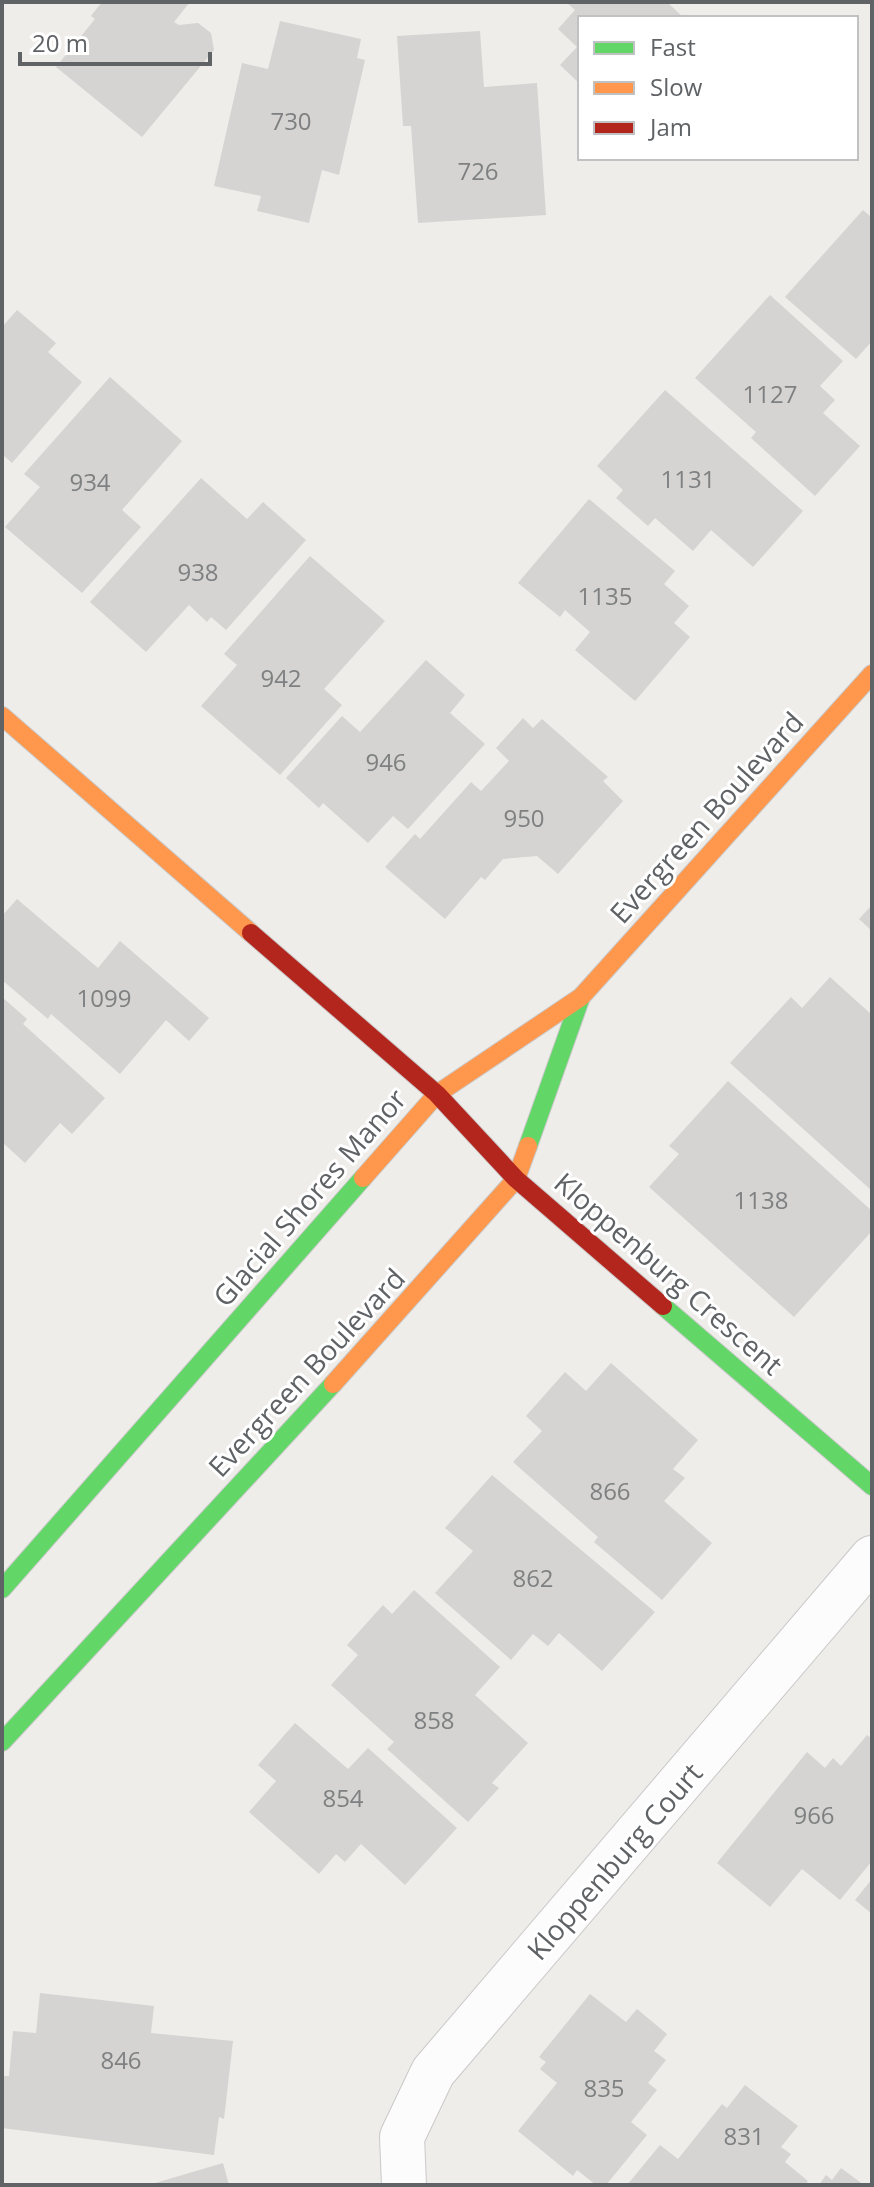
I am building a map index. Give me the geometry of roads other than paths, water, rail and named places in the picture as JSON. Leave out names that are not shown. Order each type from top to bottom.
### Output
[{"type":"street","name":"Evergreen Boulevard","points":[[437,1094],[581,997],[872,674]]},
{"type":"street","name":"Glacial Shores Manor","points":[[2,716],[437,1094],[2,1589]]},
{"type":"street","name":"Evergreen Boulevard","points":[[2,1742],[441,1267],[516,1179],[581,997]]},
{"type":"street","name":"Kloppenburg Crescent","points":[[437,1094],[516,1179],[872,1486]]},
{"type":"street","name":"Kloppenburg Court","points":[[404,2185],[402,2137],[433,2072],[872,1558]]}]
